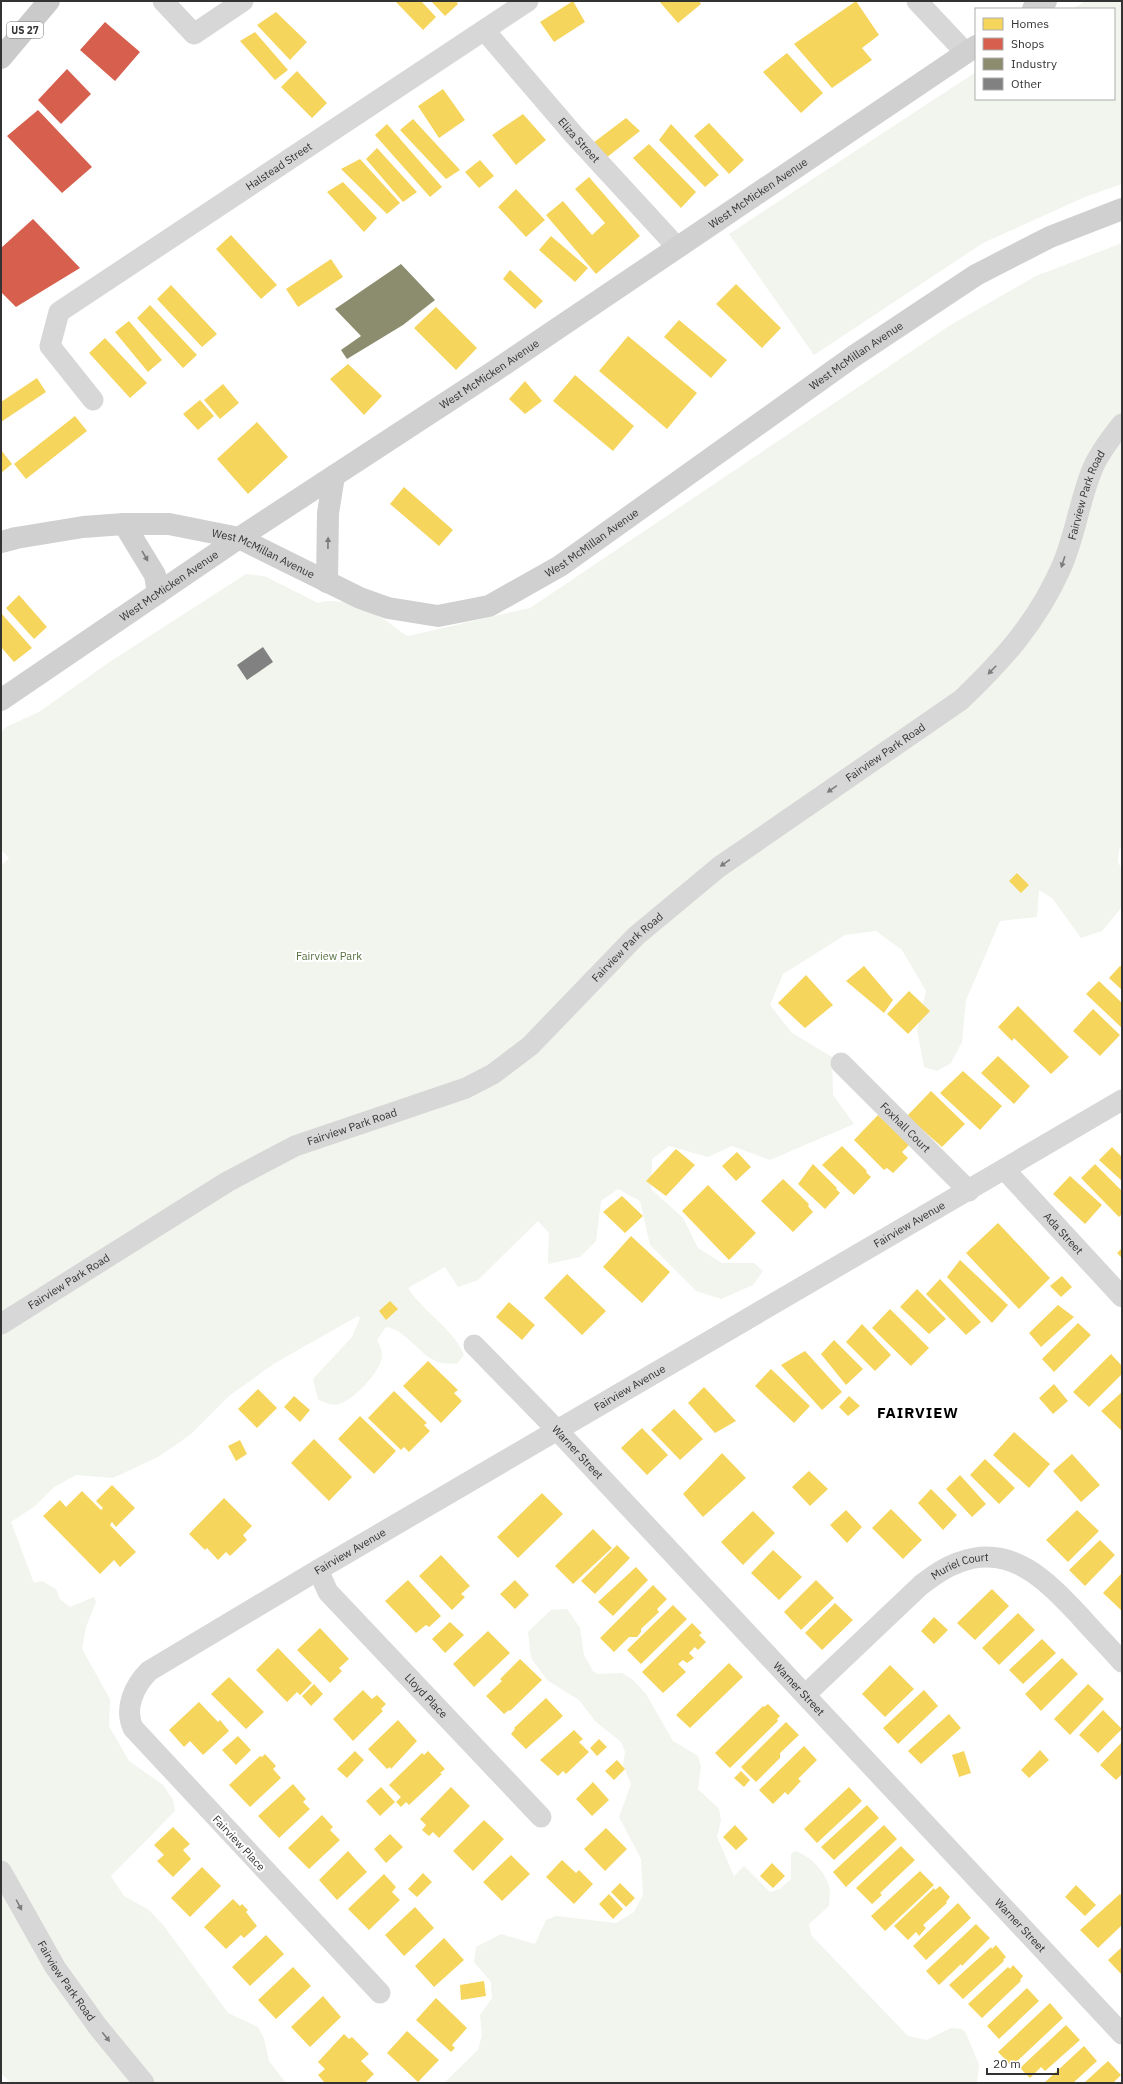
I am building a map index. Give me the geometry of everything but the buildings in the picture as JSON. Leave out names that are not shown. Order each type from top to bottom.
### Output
[{"type":"main road","name":"US 27","points":[[1,58],[49,1]]},
{"type":"street","points":[[163,1],[194,34],[243,1]]},
{"type":"street","name":"Halstead Street","points":[[93,400],[50,346],[59,312],[485,31],[528,1]]},
{"type":"street","points":[[917,1],[971,50]]},
{"type":"street","points":[[1035,8],[1046,1]]},
{"type":"street","name":"Eliza Street","points":[[485,31],[574,135],[677,247]]},
{"type":"street","name":"West McMicken Avenue","points":[[1,700],[239,538],[499,368],[971,50]]},
{"type":"street","name":"West McMillan Avenue","points":[[1,542],[16,538],[83,527],[124,524],[170,524],[239,538],[360,598],[405,612],[438,616],[489,606],[560,566],[854,356],[976,275],[1050,237],[1122,209]]},
{"type":"street","name":"Fairview Park Road","points":[[1,1324],[227,1182],[294,1146],[466,1088],[493,1074],[530,1046],[636,936],[719,867],[961,700],[992,671],[1023,635],[1061,568],[1092,469],[1109,441],[1122,424]]},
{"type":"street","points":[[327,582],[328,513],[334,476]]},
{"type":"street","points":[[124,524],[155,575],[158,593]]},
{"type":"street","name":"Foxhall Court","points":[[841,1063],[969,1191]]},
{"type":"street","name":"Fairview Avenue","points":[[140,1680],[149,1671],[318,1570],[1005,1170],[1122,1100]]},
{"type":"street","name":"Ada Street","points":[[1005,1170],[1122,1297]]},
{"type":"street","name":"Warner Street","points":[[474,1345],[557,1430],[1122,2034]]},
{"type":"street","name":"Muriel Court","points":[[805,1696],[920,1585],[942,1570],[960,1561],[975,1558],[997,1558],[1020,1564],[1040,1576],[1122,1662]]},
{"type":"street","name":"Lloyd Place","points":[[318,1570],[328,1592],[541,1817]]},
{"type":"street","name":"Fairview Place","points":[[140,1680],[133,1693],[130,1708],[129,1719],[133,1728],[380,1994]]},
{"type":"street","name":"Fairview Park Road","points":[[1,1871],[55,1967],[98,2027],[144,2083]]},
{"type":"green space","points":[[1085,1],[1122,1],[1122,184],[1085,197],[983,243],[814,355],[729,234],[975,73],[975,100],[1115,100],[1115,8],[1074,8]]},
{"type":"green space","name":"Fairview Park","points":[[1122,243],[1122,848],[1119,849],[1118,862],[1122,870],[1122,907],[1102,931],[1081,938],[1052,898],[1039,890],[1037,917],[1000,921],[966,1000],[962,1042],[951,1063],[937,1071],[924,1067],[917,1030],[926,991],[902,950],[876,931],[845,935],[783,974],[770,1005],[792,1033],[832,1057],[833,1095],[854,1124],[770,1160],[732,1146],[708,1157],[669,1146],[652,1159],[651,1189],[683,1218],[698,1248],[722,1263],[754,1263],[763,1271],[753,1285],[721,1299],[696,1291],[650,1245],[640,1201],[618,1189],[601,1201],[596,1241],[580,1257],[548,1264],[549,1233],[538,1221],[478,1280],[458,1287],[445,1267],[408,1288],[414,1297],[445,1328],[459,1345],[464,1355],[457,1364],[441,1363],[433,1360],[401,1333],[386,1327],[377,1340],[382,1352],[378,1368],[373,1376],[359,1391],[345,1402],[333,1405],[323,1402],[318,1399],[313,1379],[352,1337],[360,1318],[358,1316],[275,1363],[229,1396],[190,1435],[158,1457],[113,1478],[76,1475],[54,1487],[35,1506],[11,1522],[34,1583],[42,1581],[56,1589],[60,1599],[70,1607],[94,1597],[96,1602],[86,1627],[82,1649],[110,1699],[109,1726],[129,1761],[163,1785],[173,1800],[175,1811],[111,1876],[124,1896],[149,1910],[164,1926],[228,2013],[258,2027],[264,2039],[269,2061],[286,2083],[11,2083],[1,2073],[1,863],[3,864],[9,858],[1,850],[1,732],[6,727],[39,712],[111,661],[246,574],[264,576],[318,603],[326,601],[344,602],[361,608],[385,620],[408,636],[530,608],[949,326],[1036,276]]},
{"type":"green space","points":[[567,1609],[580,1628],[584,1655],[593,1671],[598,1674],[622,1673],[633,1680],[646,1694],[673,1741],[698,1756],[701,1767],[698,1789],[719,1809],[721,1820],[717,1837],[734,1876],[744,1866],[770,1892],[780,1889],[791,1879],[791,1854],[795,1851],[801,1853],[812,1861],[826,1877],[830,1890],[829,1906],[809,1924],[811,1935],[908,2036],[927,2040],[951,2028],[962,2029],[966,2033],[979,2065],[977,2083],[444,2083],[478,2050],[482,2035],[480,2015],[492,1998],[491,1982],[474,1962],[476,1947],[501,1934],[535,1944],[546,1920],[556,1916],[616,1923],[634,1912],[643,1895],[641,1859],[619,1817],[631,1784],[623,1765],[625,1752],[621,1742],[595,1721],[579,1700],[547,1680],[531,1658],[528,1632],[551,1610]]},
{"type":"district","name":"FAIRVIEW","points":[[918,1413]]}]
